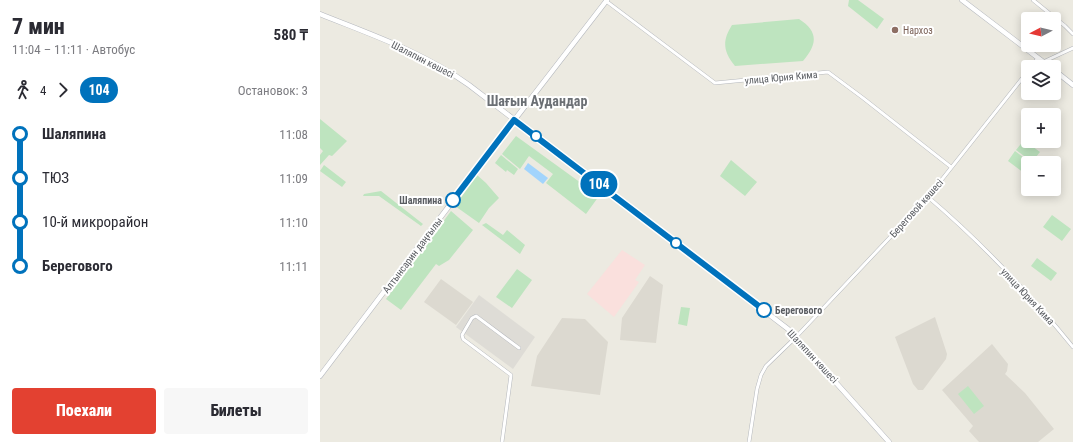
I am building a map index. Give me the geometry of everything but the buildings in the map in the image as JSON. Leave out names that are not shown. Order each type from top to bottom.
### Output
[{"type":"main road","name":"Алтынсарин даңғылы","points":[[320,376],[607,0]]},
{"type":"main road","points":[[962,0],[1040,60]]},
{"type":"main road","name":"Шаляпин көшесі","points":[[320,14],[398,45],[434,62],[469,85],[782,324],[796,337],[889,442]]},
{"type":"main road","points":[[1061,76],[1073,85]]},
{"type":"street","name":"улица Юрия Кима","points":[[607,0],[715,83],[828,72],[951,167]]},
{"type":"street","points":[[1035,1],[1066,26],[1073,34]]},
{"type":"street","points":[[1047,60],[1073,48]]},
{"type":"street","name":"Береговой көшесі","points":[[749,442],[757,389],[761,376],[770,361],[796,337],[928,197],[1021,80]]},
{"type":"street","name":"улица Юрия Кима","points":[[928,197],[960,225],[1004,269],[1073,347]]},
{"type":"street","points":[[502,442],[511,375],[463,339],[462,335],[472,318],[476,316],[519,348]]},
{"type":"shaded area","points":[[622,250],[645,265],[635,280],[639,282],[614,317],[587,294]]},
{"type":"shaded area","points":[[650,276],[663,285],[656,343],[620,340],[622,318]]},
{"type":"shaded area","points":[[441,279],[473,302],[456,325],[424,302]]},
{"type":"shaded area","points":[[479,295],[535,337],[513,369],[456,327]]},
{"type":"shaded area","points":[[935,317],[947,354],[946,359],[923,390],[918,390],[913,384],[895,337]]},
{"type":"shaded area","points":[[562,318],[585,319],[608,342],[600,395],[531,386],[537,356]]},
{"type":"shaded area","points":[[992,344],[1008,364],[1005,374],[1025,393],[1054,429],[1038,442],[979,442],[969,431],[973,426],[942,390]]},
{"type":"green space","points":[[849,0],[858,0],[884,19],[877,29],[848,6]]},
{"type":"green space","points":[[799,19],[810,28],[814,38],[811,49],[803,61],[735,66],[728,56],[725,41],[732,25]]},
{"type":"green space","points":[[320,119],[347,141],[332,156],[329,155],[320,165],[320,155],[323,151],[320,148]]},
{"type":"green space","points":[[516,136],[599,196],[586,214],[546,183],[553,174],[529,156],[520,169],[502,154]]},
{"type":"green space","points":[[1021,144],[1021,148],[1035,148],[1040,152],[1037,156],[1024,156],[1016,150]]},
{"type":"green space","points":[[1015,151],[1022,156],[1021,171],[1008,161]]},
{"type":"green space","points":[[501,155],[518,169],[514,175],[507,170],[506,172],[495,163]]},
{"type":"green space","points":[[731,160],[757,182],[745,196],[720,176]]},
{"type":"green space","points":[[324,165],[346,182],[342,187],[320,171]]},
{"type":"green space","points":[[477,175],[499,198],[489,208],[479,223],[455,206]]},
{"type":"green space","points":[[381,191],[423,224],[421,226],[379,196],[363,196],[364,194]]},
{"type":"green space","points":[[451,211],[473,230],[449,260],[439,266],[436,264],[401,310],[386,299]]},
{"type":"green space","points":[[1052,215],[1071,229],[1062,241],[1043,227]]},
{"type":"green space","points":[[486,223],[503,235],[507,230],[525,245],[520,254],[482,225]]},
{"type":"green space","points":[[1037,258],[1057,273],[1051,281],[1031,266]]},
{"type":"green space","points":[[517,269],[532,280],[512,308],[496,297]]},
{"type":"green space","points":[[681,307],[690,308],[687,326],[678,324]]},
{"type":"green space","points":[[968,386],[984,406],[974,414],[958,394]]},
{"type":"water","points":[[528,163],[548,178],[543,184],[524,169]]},
{"type":"bus line","name":"104","points":[[453,200],[514,120],[764,310]]},
{"type":"place","name":"Нархоз","points":[[895,30]]},
{"type":"place","name":"Шаляпина","points":[[453,200]]},
{"type":"place","name":"Берегового","points":[[764,310]]},
{"type":"district","name":"Шағын Аудандар","points":[[537,101]]}]
